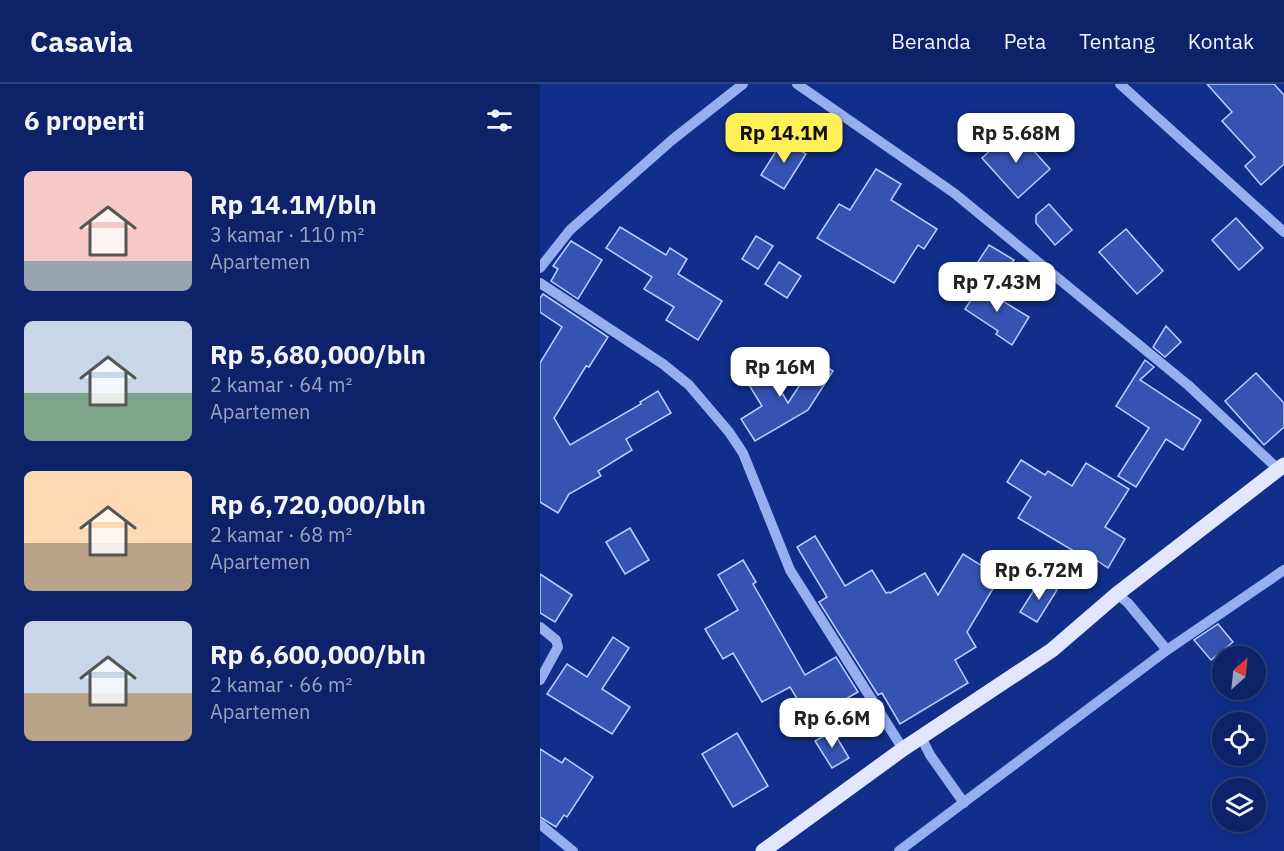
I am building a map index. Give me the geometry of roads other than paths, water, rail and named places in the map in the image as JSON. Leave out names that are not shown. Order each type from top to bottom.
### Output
[{"type":"main road","points":[[763,851],[903,749],[1052,650],[1123,598],[1281,467]]},
{"type":"street","points":[[540,268],[570,230],[672,140],[742,84]]},
{"type":"street","points":[[797,84],[954,193],[1188,385],[1281,467]]},
{"type":"street","points":[[1120,84],[1284,232]]},
{"type":"street","points":[[540,283],[663,364],[689,385],[729,432],[743,453],[790,570],[903,749]]},
{"type":"street","points":[[899,851],[961,799],[1165,647],[1284,570]]},
{"type":"street","points":[[1123,598],[1165,647]]},
{"type":"street","points":[[540,627],[556,640],[558,647],[540,680]]},
{"type":"street","points":[[921,737],[930,755],[961,799]]},
{"type":"street","points":[[540,824],[573,851]]}]
